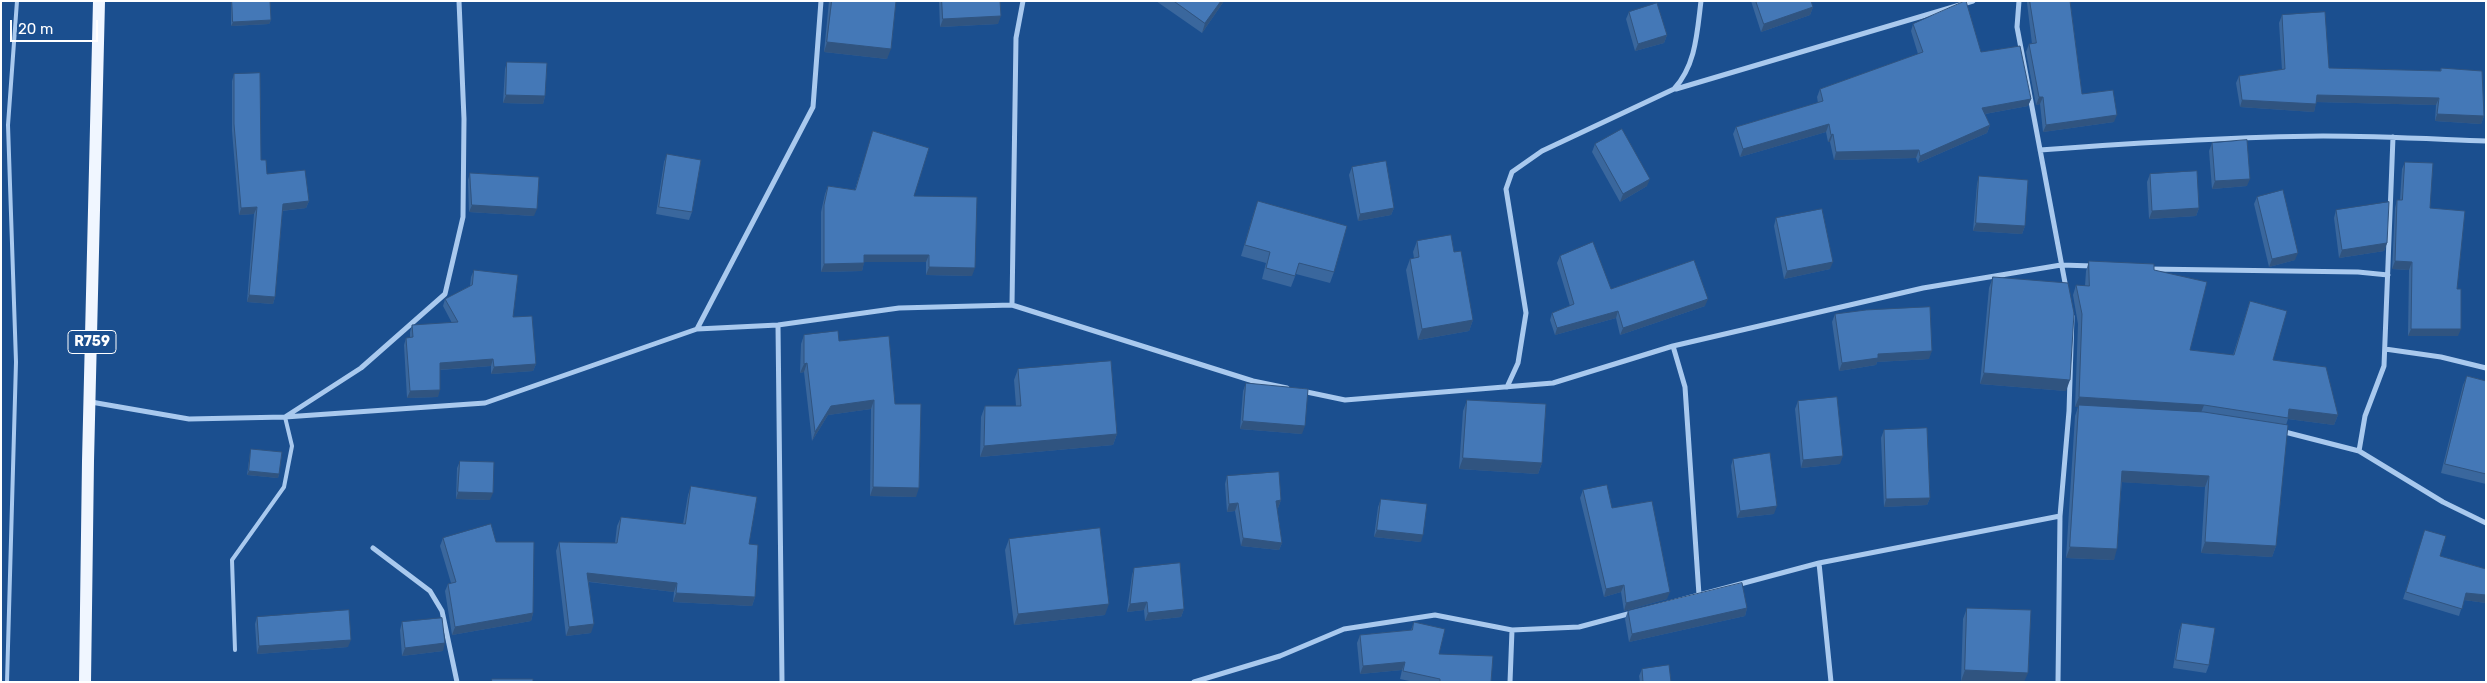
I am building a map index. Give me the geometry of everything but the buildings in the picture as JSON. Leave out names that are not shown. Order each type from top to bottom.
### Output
[{"type":"main road","name":"R759","points":[[85,682],[99,1]]},
{"type":"street","points":[[285,417],[361,368],[445,294],[463,217],[464,119],[459,1]]},
{"type":"street","points":[[697,329],[812,107],[821,1]]},
{"type":"street","points":[[1012,305],[1016,38],[1023,1]]},
{"type":"street","points":[[1674,89],[1686,76],[1696,44],[1701,1]]},
{"type":"street","points":[[1507,387],[1518,363],[1526,313],[1506,189],[1512,172],[1542,151],[1674,89],[1972,1]]},
{"type":"street","points":[[2019,1],[2017,27],[2068,296]]},
{"type":"street","points":[[2040,150],[2238,137],[2393,137],[2486,141]]},
{"type":"street","points":[[2359,451],[2365,416],[2384,366],[2393,137]]},
{"type":"street","points":[[1299,390],[1345,400],[1553,382],[1673,346],[1923,288],[2061,264],[2099,266]]},
{"type":"street","points":[[2146,269],[2189,272],[2358,272],[2388,275]]},
{"type":"street","points":[[91,402],[189,419],[285,417],[485,403],[697,329],[778,325],[899,308],[1012,305],[1254,381],[1290,388]]},
{"type":"street","points":[[2058,682],[2060,516],[2074,324],[2071,310]]},
{"type":"street","points":[[778,325],[782,682]]},
{"type":"street","points":[[1673,346],[1685,387],[1699,595]]},
{"type":"street","points":[[2385,350],[2442,357],[2486,368]]},
{"type":"street","points":[[2069,411],[2079,411]]},
{"type":"street","points":[[2273,430],[2359,451],[2443,502],[2486,523]]},
{"type":"street","points":[[1194,682],[1280,656],[1344,629],[1435,615],[1512,630],[1579,627],[1819,563],[2060,516]]},
{"type":"street","points":[[373,548],[430,592],[442,611],[457,682]]},
{"type":"street","points":[[1819,563],[1831,682]]},
{"type":"street","points":[[1510,682],[1512,630]]},
{"type":"lane","points":[[7,682],[16,362],[8,125],[16,1]]},
{"type":"lane","points":[[235,650],[232,560],[284,487],[292,446],[285,417]]}]
